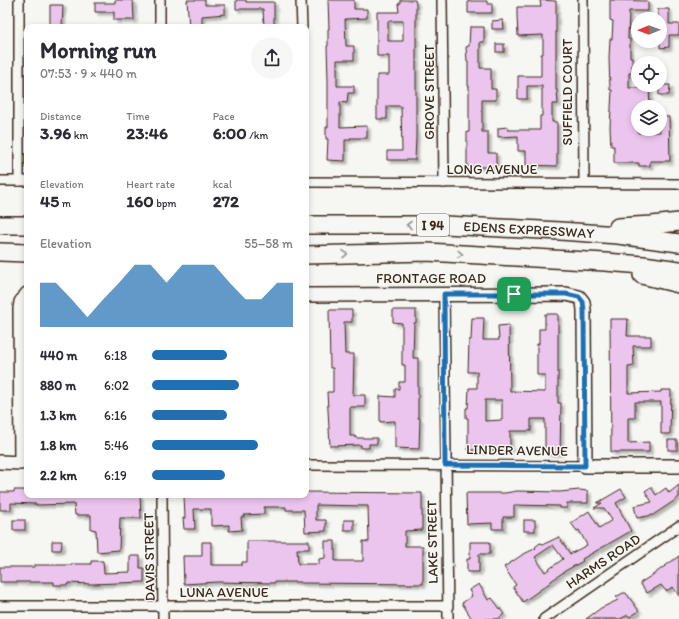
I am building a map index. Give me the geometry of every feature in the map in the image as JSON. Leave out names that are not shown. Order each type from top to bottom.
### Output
[{"type":"highway","points":[[560,230],[679,222]]},
{"type":"highway","points":[[0,225],[24,225]]},
{"type":"highway","name":"EDENS EXPRESSWAY","points":[[309,225],[445,225],[560,230],[618,235],[679,243]]},
{"type":"highway","points":[[0,252],[24,253]]},
{"type":"highway","name":"EDENS EXPRESSWAY","points":[[309,255],[427,252],[643,265],[679,270]]},
{"type":"highway","points":[[576,261],[679,284]]},
{"type":"street","points":[[0,181],[23,181],[19,0]]},
{"type":"street","points":[[160,0],[160,24]]},
{"type":"street","points":[[301,0],[302,24]]},
{"type":"street","name":"GROVE STREET","points":[[442,0],[444,183]]},
{"type":"street","name":"SUFFIELD COURT","points":[[583,0],[584,183]]},
{"type":"street","name":"LONG AVENUE","points":[[309,182],[679,184]]},
{"type":"street","points":[[444,294],[445,465]]},
{"type":"street","name":"FRONTAGE ROAD","points":[[309,295],[566,294],[579,297],[583,302],[584,310],[585,466]]},
{"type":"street","points":[[0,462],[24,463],[20,309],[21,302],[24,298]]},
{"type":"street","name":"LINDER AVENUE","points":[[309,465],[679,466]]},
{"type":"street","name":"LAKE STREET","points":[[445,465],[448,619]]},
{"type":"street","name":"DAVIS STREET","points":[[162,498],[164,619]]},
{"type":"street","name":"HARMS ROAD","points":[[544,619],[679,526]]},
{"type":"street","name":"LUNA AVENUE","points":[[0,606],[447,606]]},
{"type":"building","points":[[115,0],[133,0],[134,20],[114,20],[114,12],[95,12],[95,3],[115,3]]},
{"type":"building","points":[[187,0],[205,0],[205,5],[225,5],[225,14],[202,16],[202,24],[189,24]]},
{"type":"building","points":[[236,0],[246,0],[246,2],[274,2],[274,24],[264,24],[263,9],[236,9]]},
{"type":"building","points":[[328,0],[354,0],[354,9],[367,9],[367,18],[345,19],[346,46],[354,46],[354,60],[337,60],[337,86],[354,86],[354,93],[348,93],[347,103],[340,102],[340,127],[367,126],[367,138],[350,138],[350,140],[345,140],[345,161],[327,160],[328,139],[326,139],[326,127],[328,127]]},
{"type":"building","points":[[400,0],[415,0],[416,4],[415,160],[387,160],[387,151],[402,151],[401,106],[387,106],[387,119],[377,119],[377,75],[389,75],[389,56],[377,56],[377,12],[399,12],[398,4],[400,4]],"holes":[[[388,21],[403,21],[403,41],[388,41]]]},
{"type":"building","points":[[540,0],[556,1],[556,90],[558,104],[552,104],[552,122],[557,122],[557,166],[526,165],[526,151],[518,151],[518,136],[498,137],[498,128],[508,127],[508,130],[540,130],[540,116],[542,116],[542,86],[527,86],[527,99],[518,99],[518,76],[541,76],[543,35],[518,36],[517,7],[541,7]]},
{"type":"building","points":[[610,0],[648,1],[648,11],[629,11],[628,39],[630,39],[631,73],[629,73],[629,88],[631,88],[631,92],[649,92],[650,100],[631,100],[631,136],[667,136],[667,117],[669,117],[670,161],[650,161],[650,166],[639,166],[639,163],[614,163],[614,146],[611,146],[610,127],[612,90],[610,90],[609,58],[613,21],[610,20]]},
{"type":"building","points":[[468,1],[487,1],[487,4],[492,4],[492,13],[468,13]]},
{"type":"building","points":[[50,5],[63,5],[62,24],[50,24]]},
{"type":"building","points":[[658,9],[669,9],[669,24],[679,24],[679,35],[669,35],[669,47],[667,47],[667,12],[658,12]]},
{"type":"building","points":[[503,20],[504,29],[492,29],[492,21]]},
{"type":"building","points":[[470,27],[484,27],[484,42],[480,42],[480,68],[491,68],[491,89],[496,89],[496,100],[482,100],[482,132],[488,132],[488,153],[496,153],[496,167],[467,167],[469,86],[466,47],[469,46]]},
{"type":"building","points":[[496,44],[504,44],[504,52],[496,52]]},
{"type":"building","points":[[667,85],[670,85],[669,95],[659,95],[659,92],[667,92]]},
{"type":"building","points":[[329,310],[352,310],[352,322],[344,322],[345,354],[354,354],[353,395],[365,395],[365,407],[350,407],[350,436],[355,436],[356,438],[377,438],[377,444],[369,444],[369,448],[361,448],[361,445],[330,446],[327,392],[333,392],[333,368],[330,368]]},
{"type":"building","points":[[393,310],[416,310],[413,358],[418,358],[418,418],[420,418],[419,449],[395,448],[395,421],[380,422],[380,396],[395,397],[395,389],[399,389],[399,382],[405,382],[405,365],[402,365],[402,323],[393,322]]},
{"type":"building","points":[[545,314],[558,314],[558,403],[561,403],[560,453],[545,453],[545,419],[531,419],[531,431],[510,431],[510,450],[468,450],[468,418],[466,418],[466,408],[468,408],[469,388],[477,388],[477,372],[468,372],[469,340],[471,340],[472,318],[484,318],[483,340],[499,340],[498,326],[509,325],[510,391],[545,392],[545,375],[537,375],[537,344],[539,344],[539,329],[545,329]],"holes":[[[485,400],[502,400],[502,420],[485,421]]]},
{"type":"building","points":[[610,319],[628,319],[627,336],[651,336],[651,346],[633,346],[634,366],[628,367],[628,393],[661,392],[661,390],[671,390],[670,434],[661,434],[661,402],[635,402],[635,418],[628,418],[628,443],[649,442],[649,452],[611,452]]},
{"type":"building","points":[[668,440],[677,440],[677,450],[668,450]]},
{"type":"building","points":[[679,485],[679,497],[674,501],[653,515],[637,518],[634,506],[652,502],[645,491],[651,487],[656,495],[666,488],[669,493]]},
{"type":"building","points":[[621,489],[626,497],[616,503],[631,531],[582,559],[583,561],[565,571],[523,602],[513,587],[516,585],[504,567],[536,548],[535,547],[540,543],[544,544],[559,537],[570,554],[587,545],[579,530],[577,531],[571,523],[589,511],[599,528],[612,520],[604,508],[594,508],[602,503],[597,503]],"holes":[[[553,545],[563,559],[545,572],[535,557]]]},
{"type":"building","points":[[14,490],[24,490],[24,498],[140,498],[141,518],[120,518],[119,550],[97,552],[96,530],[91,529],[91,515],[75,515],[74,504],[36,505],[11,503],[11,510],[0,510],[0,492],[14,492]]},
{"type":"building","points":[[579,490],[588,491],[588,503],[567,503],[567,508],[560,508],[560,506],[514,505],[514,517],[503,517],[503,529],[492,529],[492,523],[467,524],[466,493],[505,493],[517,491],[560,492]]},
{"type":"building","points":[[309,492],[422,493],[422,530],[405,531],[405,546],[423,546],[423,584],[217,582],[184,584],[183,556],[202,556],[202,542],[211,542],[211,565],[242,565],[242,562],[247,562],[247,541],[309,541],[309,549],[297,549],[298,564],[319,564],[319,559],[325,558],[325,541],[335,541],[335,561],[363,561],[363,541],[369,542],[368,506],[316,505],[316,520],[326,520],[326,531],[305,532],[304,510],[286,510],[286,507],[264,507],[264,514],[244,515],[244,517],[241,517],[242,530],[229,531],[229,525],[211,526],[211,509],[194,509],[195,529],[184,529],[183,518],[185,518],[184,498],[309,498]]},
{"type":"building","points":[[13,520],[25,520],[25,530],[13,530]]},
{"type":"building","points":[[344,520],[354,520],[354,530],[344,530]]},
{"type":"building","points":[[524,520],[535,520],[535,531],[524,531]]},
{"type":"building","points":[[52,541],[62,541],[61,550],[52,550]]},
{"type":"building","points":[[470,542],[490,542],[490,554],[479,554],[479,572],[467,572],[467,559],[470,559]]},
{"type":"building","points":[[130,556],[140,556],[140,568],[144,568],[144,582],[92,584],[68,583],[68,585],[54,585],[54,582],[0,582],[0,567],[91,564],[91,561],[103,561],[104,573],[130,572]]},
{"type":"building","points":[[679,556],[679,596],[673,587],[666,591],[661,585],[647,593],[640,583]]},
{"type":"building","points":[[479,584],[488,600],[492,598],[504,614],[498,619],[472,619],[462,603],[472,596],[469,590]]},
{"type":"building","points":[[626,593],[639,611],[630,617],[628,615],[620,619],[586,619],[601,608],[618,600],[616,597]]},
{"type":"route","points":[[444,294],[514,294],[573,294],[579,297],[583,302],[585,466],[445,465],[444,294]]}]
